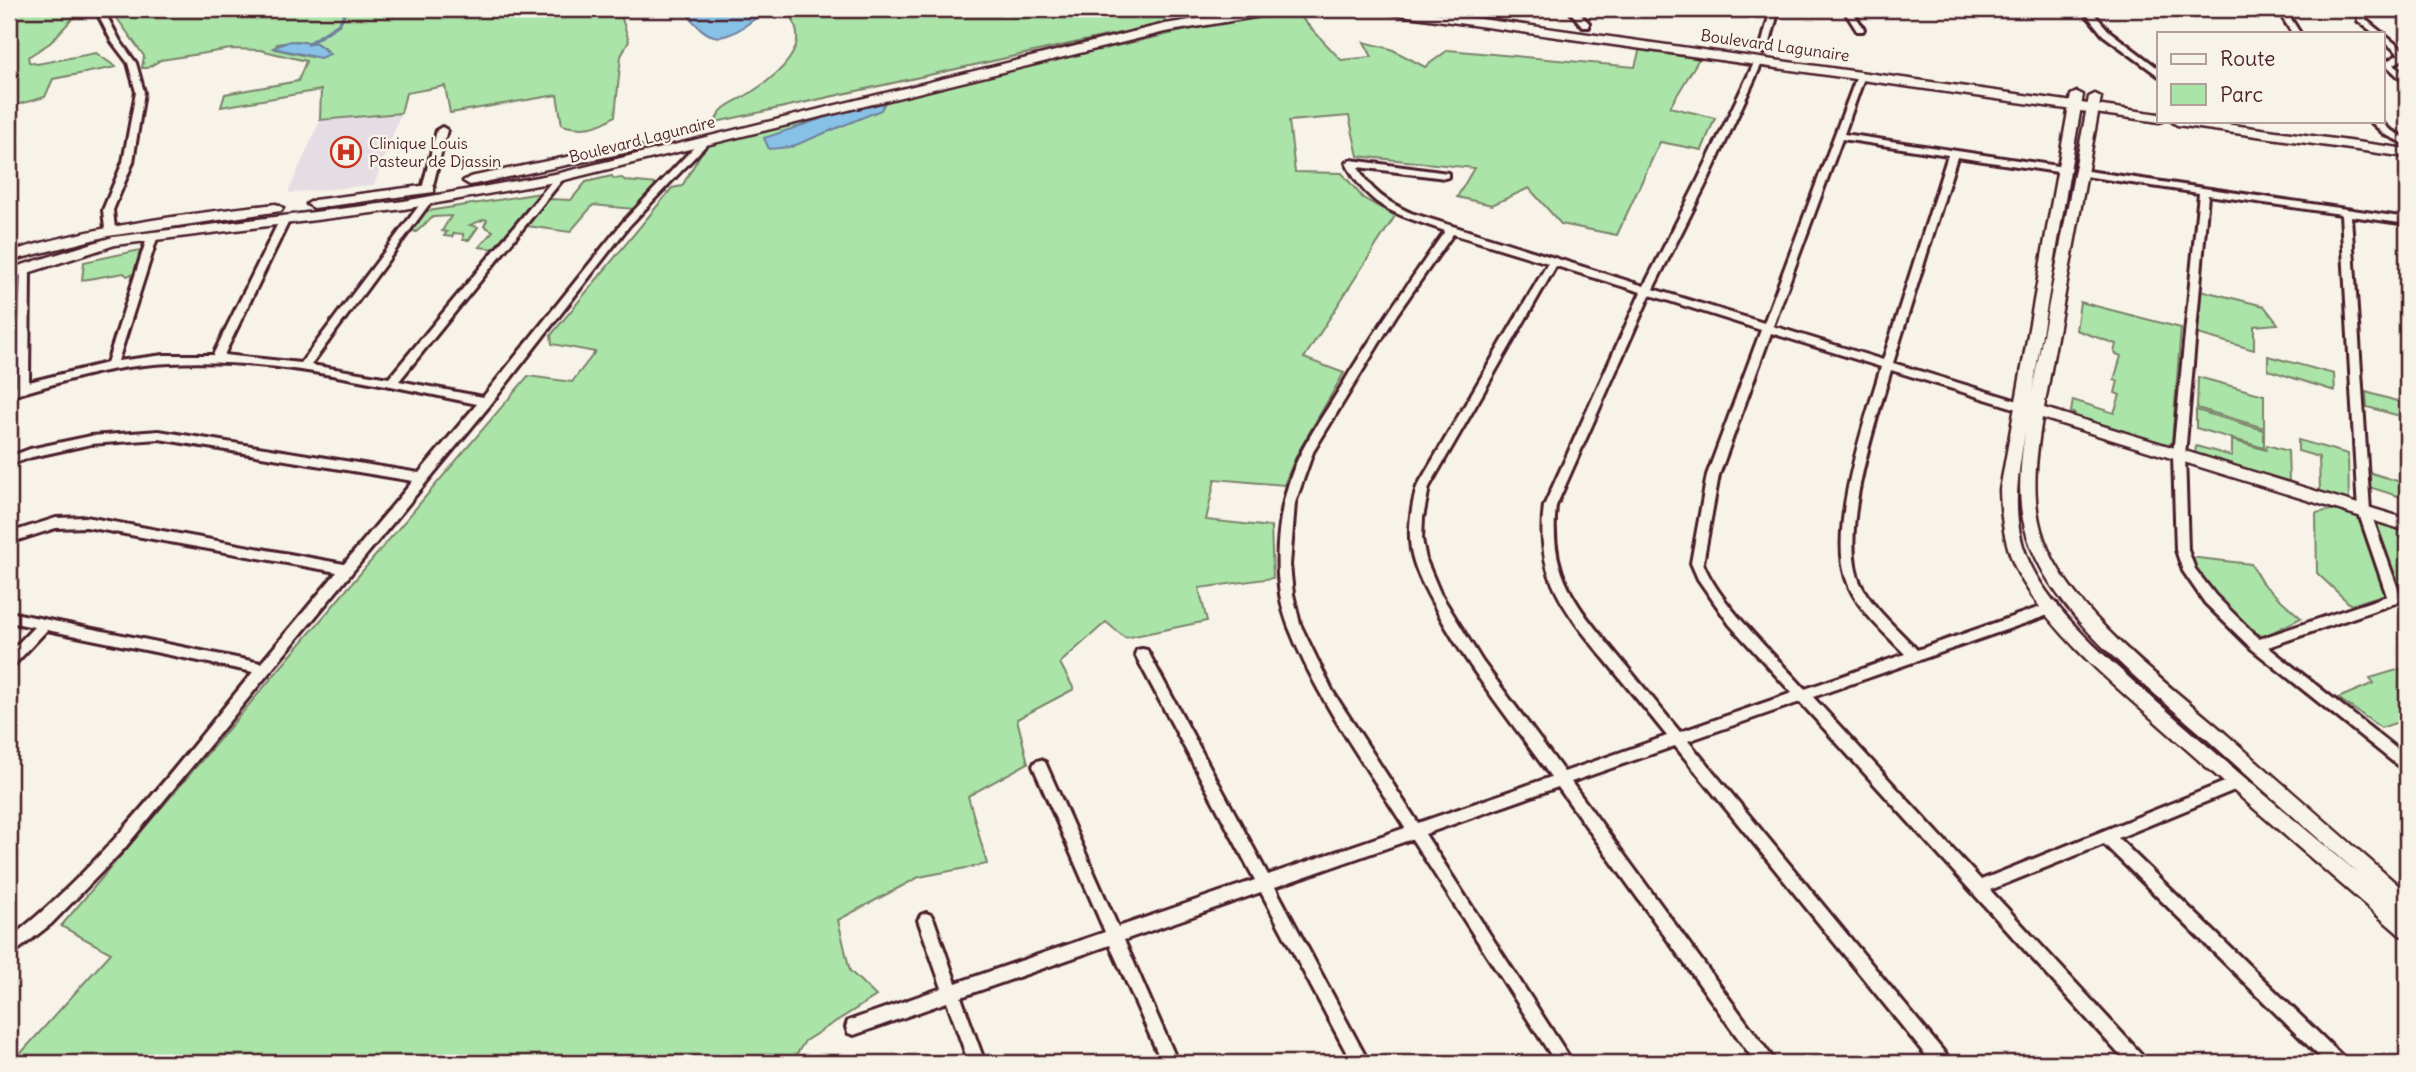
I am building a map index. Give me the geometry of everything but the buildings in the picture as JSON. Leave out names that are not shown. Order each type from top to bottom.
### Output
[{"type":"main road","name":"Boulevard Lagunaire","points":[[9,257],[110,229],[157,221],[427,195],[704,133],[1157,20],[1213,9]]},
{"type":"main road","name":"Boulevard Lagunaire","points":[[9,274],[97,245],[153,235],[285,219],[427,195],[560,177],[1165,28],[1279,9]]},
{"type":"main road","name":"Boulevard Lagunaire","points":[[1387,9],[1761,55],[2076,100],[2157,118]]},
{"type":"main road","name":"Boulevard Lagunaire","points":[[1471,9],[1586,25],[1861,75],[2076,100]]},
{"type":"main road","name":"Boulevard Lagunaire","points":[[2094,103],[2157,107]]},
{"type":"main road","points":[[2184,122],[2407,153]]},
{"type":"main road","points":[[2264,122],[2407,142]]},
{"type":"street","points":[[99,9],[116,42],[132,63],[140,92],[128,162],[108,210],[110,229]]},
{"type":"street","points":[[1572,9],[1586,25]]},
{"type":"street","points":[[1775,9],[1761,55],[1701,184],[1647,290],[1550,506],[1546,539],[1552,568],[1573,611],[1942,1063]]},
{"type":"street","points":[[1847,9],[1860,29]]},
{"type":"street","points":[[2086,9],[2106,33],[2157,71]]},
{"type":"street","points":[[2281,9],[2295,32]]},
{"type":"street","points":[[2377,32],[2362,21],[2360,13],[2380,9]]},
{"type":"street","points":[[2384,38],[2405,55],[2388,63],[2407,80]]},
{"type":"street","points":[[1861,75],[1713,475],[1698,563],[1702,576],[1735,621],[2138,1063]]},
{"type":"street","points":[[2076,100],[2030,409],[2027,488],[2031,523],[2050,567],[2071,597],[2110,643],[2407,905]]},
{"type":"street","points":[[2094,103],[2030,409],[2008,490],[2010,526],[2028,576],[2052,608],[2141,698],[2407,928]]},
{"type":"street","points":[[2376,122],[2387,132],[2407,142]]},
{"type":"street","points":[[303,368],[427,195],[442,130]]},
{"type":"street","points":[[1839,136],[2064,170]]},
{"type":"street","points":[[9,948],[46,919],[94,871],[486,402],[626,225],[703,143]]},
{"type":"street","points":[[1915,656],[1861,596],[1852,578],[1847,538],[1856,481],[1886,363],[1953,153]]},
{"type":"street","points":[[1445,175],[1350,163],[1373,196],[1390,206],[1451,230],[2407,525]]},
{"type":"street","points":[[2081,173],[2407,221]]},
{"type":"street","points":[[391,383],[560,177]]},
{"type":"street","points":[[2204,191],[2179,455],[2182,550],[2189,571],[2210,599],[2257,645],[2407,765]]},
{"type":"street","points":[[2257,645],[2401,596],[2364,512],[2346,212]]},
{"type":"street","points":[[217,358],[285,219]]},
{"type":"street","points":[[1451,230],[1393,313],[1317,431],[1289,503],[1284,565],[1294,624],[1328,696],[1565,1063]]},
{"type":"street","points":[[111,366],[153,235]]},
{"type":"street","points":[[1554,261],[1423,487],[1417,508],[1416,528],[1422,568],[1439,605],[1561,780],[1766,1063]]},
{"type":"street","points":[[23,388],[25,268]]},
{"type":"street","points":[[9,393],[111,366],[183,358],[217,358],[303,368],[486,402]]},
{"type":"street","points":[[9,461],[30,453],[91,440],[159,435],[421,478]]},
{"type":"street","points":[[9,538],[49,524],[77,521],[347,569]]},
{"type":"street","points":[[855,1027],[2052,608]]},
{"type":"street","points":[[9,617],[265,669]]},
{"type":"street","points":[[9,661],[44,625]]},
{"type":"street","points":[[1142,654],[1361,1063]]},
{"type":"street","points":[[2393,754],[2407,748]]},
{"type":"street","points":[[1040,766],[1170,1063]]},
{"type":"street","points":[[1979,888],[2238,783]]},
{"type":"street","points":[[2106,836],[2337,1063]]},
{"type":"street","points":[[926,920],[977,1063]]},
{"type":"shaded area","name":"Clinique Louis Pasteur de Djassin","points":[[401,113],[374,185],[288,193],[320,120]]},
{"type":"green space","points":[[9,9],[62,9],[63,12],[75,16],[50,43],[28,57],[29,62],[37,64],[96,53],[116,67],[53,79],[45,97],[9,107]]},
{"type":"green space","points":[[117,9],[619,9],[629,41],[621,56],[615,116],[596,126],[576,128],[562,125],[557,95],[450,113],[445,86],[406,93],[401,113],[320,120],[321,90],[221,107],[225,94],[298,81],[306,61],[260,50],[231,49],[161,60],[142,68],[144,56],[114,14]],"holes":[[[297,41],[316,43],[327,50],[311,57],[275,49],[277,44]]]},
{"type":"green space","points":[[789,9],[1165,9],[1165,23],[716,122],[720,112],[761,86],[789,60],[797,36]]},
{"type":"green space","points":[[1295,11],[1341,60],[1372,57],[1364,42],[1391,49],[1425,67],[1448,50],[1635,67],[1640,48],[1700,57],[1670,107],[1715,118],[1702,150],[1660,142],[1617,235],[1561,224],[1529,188],[1492,205],[1457,197],[1474,168],[1358,156],[1349,116],[1289,121],[1295,172],[1342,173],[1363,198],[1395,216],[1304,358],[1344,373],[1297,454],[1284,485],[1215,479],[1206,520],[1271,527],[1273,578],[1199,588],[1207,621],[1125,638],[1106,622],[1060,663],[1074,689],[1017,719],[1028,763],[968,796],[987,864],[919,877],[838,920],[850,971],[876,996],[805,1041],[791,1063],[12,1063],[111,953],[61,926],[528,376],[572,382],[595,352],[552,344],[551,335],[672,188],[682,186],[711,136],[1228,21]]},
{"type":"green space","points":[[612,176],[614,179],[658,184],[634,209],[593,205],[570,232],[527,226],[549,199],[571,200],[586,182]]},
{"type":"green space","points":[[541,193],[494,249],[479,247],[493,231],[484,226],[487,220],[485,219],[470,225],[478,227],[469,240],[463,240],[463,234],[444,236],[447,232],[442,231],[451,216],[433,217],[416,232],[411,230],[422,212]]},
{"type":"green space","points":[[140,250],[134,274],[127,276],[124,273],[82,280],[84,262]]},
{"type":"green space","points":[[2200,290],[2264,306],[2278,324],[2254,326],[2254,350],[2198,334]]},
{"type":"green space","points":[[2080,302],[2181,328],[2172,442],[2166,446],[2073,417],[2073,400],[2114,413],[2120,395],[2115,393],[2118,381],[2114,380],[2121,356],[2114,353],[2116,344],[2076,330]]},
{"type":"green space","points":[[2268,356],[2334,374],[2335,391],[2268,370]]},
{"type":"green space","points":[[2198,377],[2264,395],[2264,428],[2197,408]]},
{"type":"green space","points":[[2366,392],[2407,404],[2407,418],[2367,407]]},
{"type":"green space","points":[[2196,410],[2264,430],[2264,448],[2196,428]]},
{"type":"green space","points":[[2232,440],[2266,450],[2267,445],[2288,451],[2289,482],[2195,455],[2196,446],[2232,456]]},
{"type":"green space","points":[[2298,440],[2348,454],[2349,501],[2320,492],[2319,457],[2298,451]]},
{"type":"green space","points":[[2365,471],[2407,484],[2407,499],[2366,486]]},
{"type":"green space","points":[[2340,508],[2407,529],[2407,587],[2351,605],[2317,573],[2316,513]]},
{"type":"green space","points":[[2189,557],[2251,564],[2262,583],[2301,618],[2263,637],[2253,632],[2196,575]]},
{"type":"green space","points":[[2407,667],[2407,719],[2381,728],[2338,698],[2374,683],[2370,678]]},
{"type":"water","points":[[683,9],[761,9],[760,15],[747,24],[718,37],[702,30]]},
{"type":"water","points":[[290,41],[316,43],[330,54],[320,58],[273,48]]},
{"type":"water","points":[[885,102],[881,110],[791,147],[769,149],[764,138],[856,107]]},
{"type":"waterway","points":[[308,44],[339,24],[347,9]]},
{"type":"place","name":"Clinique Louis Pasteur de Djassin","points":[[346,152]]}]
